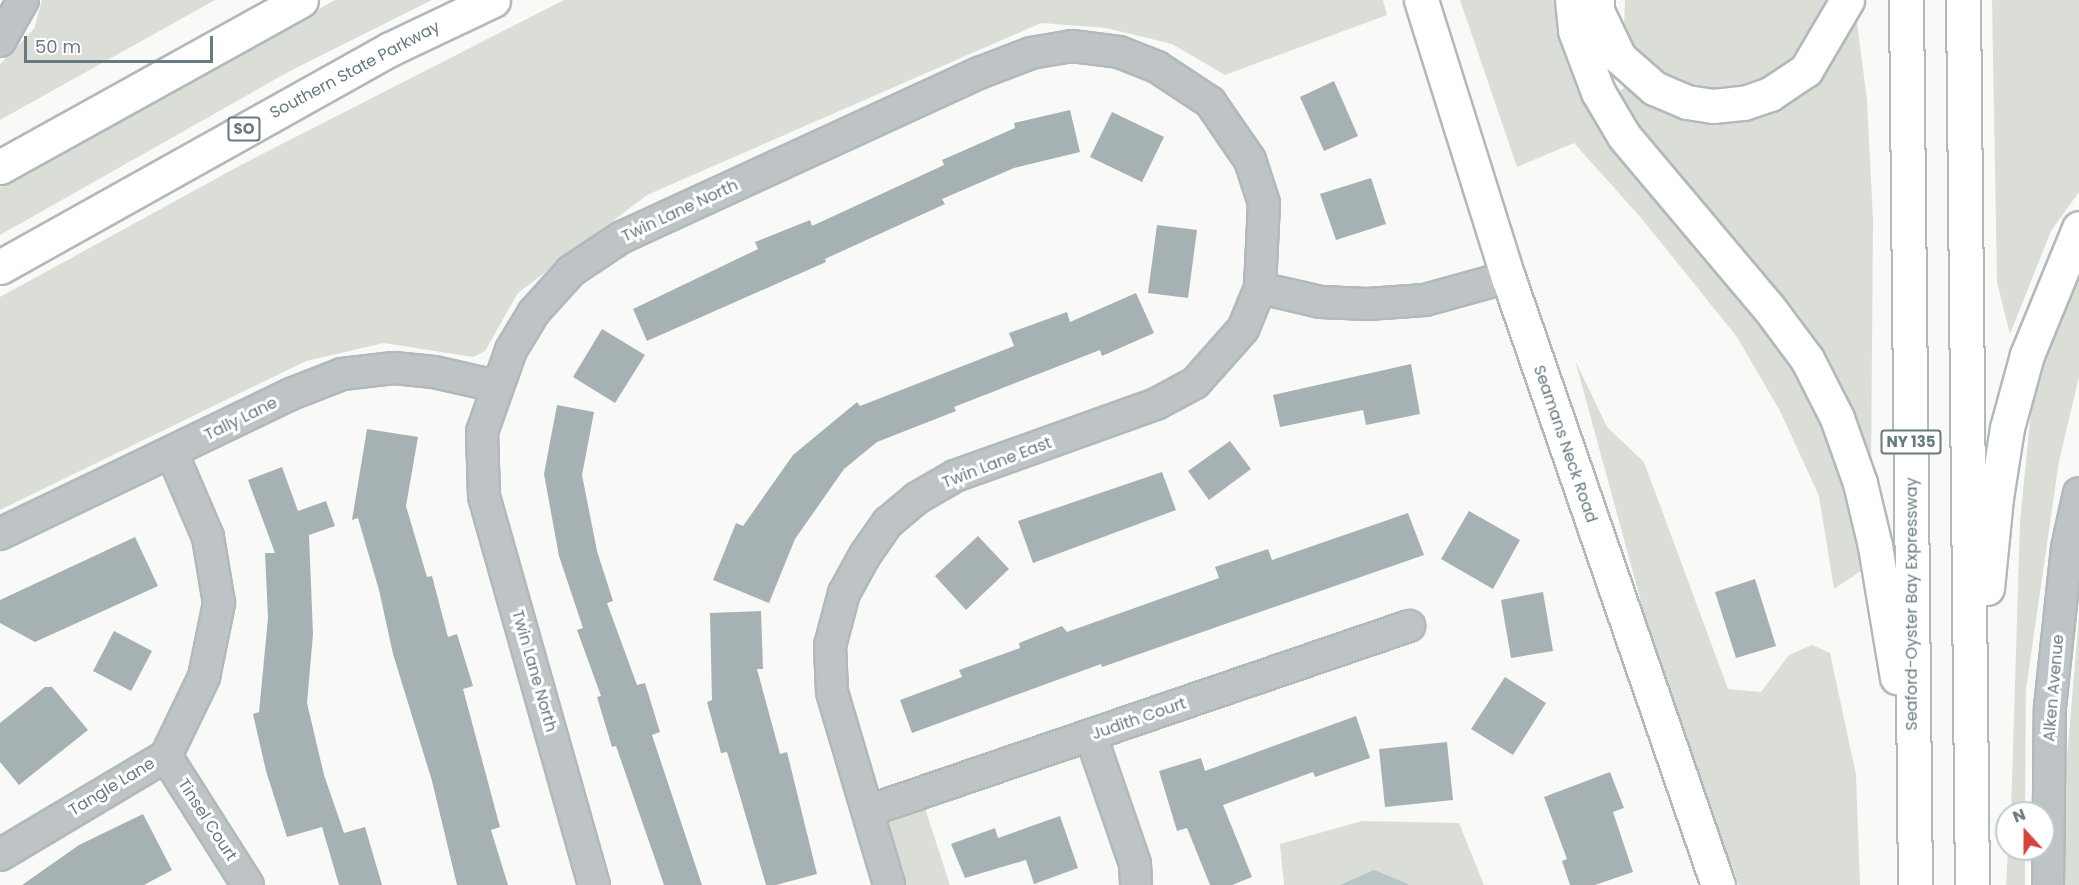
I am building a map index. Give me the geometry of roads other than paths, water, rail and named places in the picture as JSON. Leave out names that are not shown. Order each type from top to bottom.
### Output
[{"type":"main road","points":[[0,167],[301,0]]},
{"type":"main road","name":"Southern State Parkway","points":[[0,267],[390,50],[493,0]]},
{"type":"main road","name":"Seamans Neck Road","points":[[1421,0],[1508,277],[1718,885]]},
{"type":"main road","points":[[1572,0],[1575,31],[1598,92],[1624,136],[1769,308],[1807,359],[1837,418],[1860,483],[1875,546],[1914,776]]},
{"type":"main road","points":[[1598,0],[1598,11],[1618,57],[1654,88],[1687,102],[1713,106],[1744,103],[1770,94],[1806,70],[1847,0]]},
{"type":"main road","name":"Seaford-Oyster Bay Expressway","points":[[1906,0],[1915,885]]},
{"type":"main road","points":[[1964,0],[1972,885]]},
{"type":"main road","points":[[1971,775],[1996,498],[2007,428],[2027,355],[2079,228]]},
{"type":"street","points":[[0,41],[23,0]]},
{"type":"street","name":"Twin Lane North","points":[[594,885],[484,496],[482,432],[496,387],[511,350],[534,312],[571,271],[622,237],[979,73],[1031,53],[1072,46],[1119,52],[1157,67],[1210,102],[1227,123],[1250,160],[1264,203],[1260,288]]},
{"type":"street","points":[[1260,288],[1321,302],[1368,304],[1425,300],[1508,277]]},
{"type":"street","name":"Twin Lane East","points":[[889,885],[832,692],[830,646],[844,592],[888,522],[917,498],[955,476],[1156,404],[1195,383],[1243,329],[1260,288]]},
{"type":"street","name":"Tally Lane","points":[[0,534],[291,394],[342,374],[404,369],[434,372],[496,387]]},
{"type":"street","name":"Tangle Lane","points":[[0,855],[166,756],[204,677],[219,603],[208,537],[171,453]]},
{"type":"street","name":"Alken Avenue","points":[[2048,885],[2050,707],[2067,548],[2079,493]]},
{"type":"street","name":"Judith Court","points":[[868,811],[1410,626]]},
{"type":"street","points":[[1091,736],[1135,864],[1136,885]]},
{"type":"street","name":"Tinsel Court","points":[[166,756],[248,885]]}]
